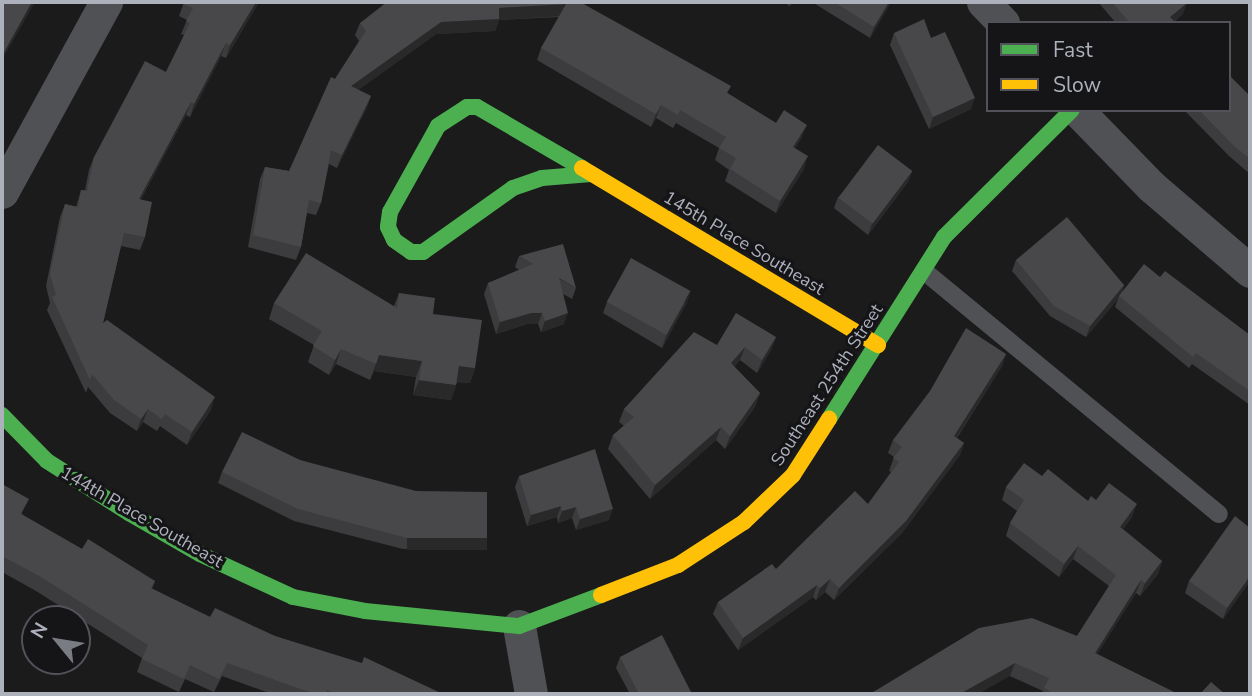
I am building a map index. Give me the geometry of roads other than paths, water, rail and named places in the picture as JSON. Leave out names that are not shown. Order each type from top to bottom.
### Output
[{"type":"street","points":[[2,192],[106,2]]},
{"type":"street","points":[[983,2],[1001,21]]},
{"type":"street","name":"145th Place Southeast","points":[[591,174],[542,178],[513,188],[423,252],[411,253],[394,240],[388,227],[390,212],[438,126],[467,107],[505,122],[878,345]]},
{"type":"street","name":"Southeast 254th Street","points":[[519,626],[678,565],[744,522],[793,475],[878,345],[944,237],[1007,170],[1072,112]]},
{"type":"street","points":[[1076,112],[1152,187],[1250,271]]},
{"type":"street","name":"144th Place Southeast","points":[[2,415],[47,461],[129,513],[200,554],[293,597],[365,611],[519,626]]},
{"type":"street","points":[[519,626],[531,694]]},
{"type":"lane","points":[[924,271],[1219,514]]}]
